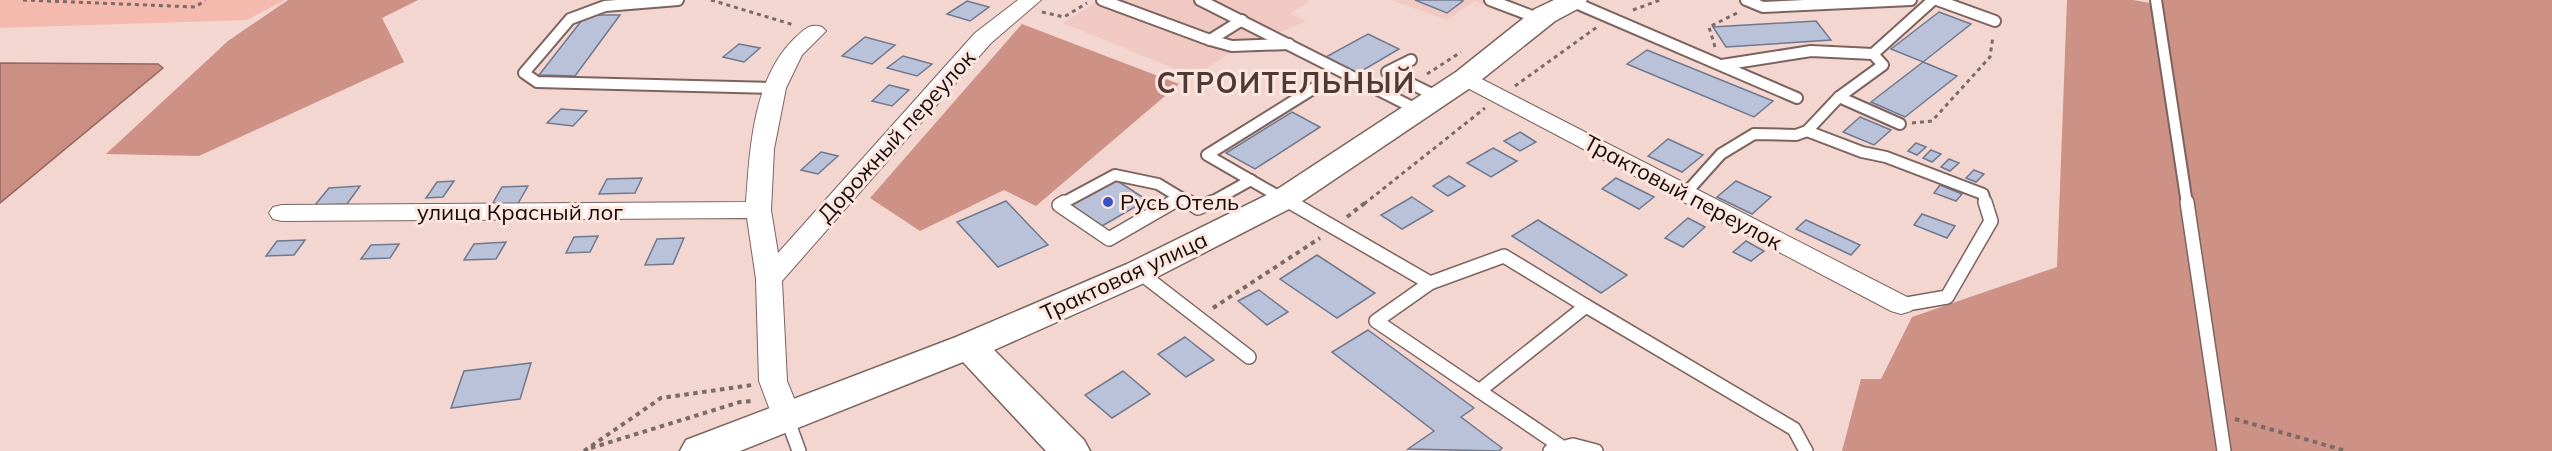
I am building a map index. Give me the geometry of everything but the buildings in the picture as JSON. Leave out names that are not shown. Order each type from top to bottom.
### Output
[{"type":"main road","name":"Трактовая улица","points":[[700,451],[785,413],[969,346],[1139,272],[1284,199],[1466,78],[1540,19],[1572,1]]},
{"type":"main road","points":[[969,346],[1070,451]]},
{"type":"street","name":"Дорожный переулок","points":[[769,279],[983,38],[1026,4]]},
{"type":"street","points":[[785,413],[769,279],[758,210],[762,149],[775,88],[793,52],[815,31]]},
{"type":"street","name":"Трактовый переулок","points":[[1466,78],[1685,194],[1901,304]]},
{"type":"street","name":"улица Красный лог","points":[[282,213],[758,210]]},
{"type":"lane","points":[[678,0],[605,6],[570,20],[524,73],[537,82],[775,88]]},
{"type":"lane","points":[[1102,0],[1232,46],[1290,44]]},
{"type":"lane","points":[[1200,0],[1290,44],[1428,104]]},
{"type":"lane","points":[[1490,0],[1540,19]]},
{"type":"lane","points":[[1746,0],[1763,7],[1911,0]]},
{"type":"lane","points":[[1720,65],[1811,51],[1873,54],[1935,0],[1995,21]]},
{"type":"lane","points":[[2156,0],[2224,451]]},
{"type":"lane","points":[[1572,1],[1797,98]]},
{"type":"lane","points":[[1210,40],[1242,20]]},
{"type":"lane","points":[[1685,194],[1721,154],[1754,134],[1796,135],[1807,131],[1839,97],[1883,65],[1873,54]]},
{"type":"lane","points":[[1411,60],[1388,72],[1428,104]]},
{"type":"lane","points":[[1316,87],[1207,155],[1430,283]]},
{"type":"lane","points":[[1839,97],[1900,124]]},
{"type":"lane","points":[[1807,131],[1862,152],[1886,157],[1983,194],[1991,221],[1947,297],[1901,304]]},
{"type":"lane","points":[[1181,198],[1109,239],[1059,206],[1115,175],[1158,184],[1198,208],[1251,180]]},
{"type":"lane","points":[[1596,451],[1587,446],[1554,448],[1479,392],[1376,321],[1430,283],[1504,256],[1794,429],[1806,451]]},
{"type":"lane","points":[[1139,272],[1249,357]]},
{"type":"lane","points":[[1479,392],[1586,306]]},
{"type":"path","points":[[23,0],[196,7],[206,0]]},
{"type":"path","points":[[711,0],[815,31]]},
{"type":"path","points":[[1026,4],[1064,17],[1093,0]]},
{"type":"path","points":[[1198,318],[1335,228],[1500,96],[1610,18],[1660,0]]},
{"type":"path","points":[[1720,65],[1709,27],[1737,13],[1746,0]]},
{"type":"path","points":[[1900,124],[1932,121],[1956,97],[1990,57],[1995,21]]},
{"type":"path","points":[[586,450],[661,398],[785,413]]},
{"type":"path","points":[[586,450],[740,402],[785,413]]},
{"type":"path","points":[[2218,414],[2346,451]]},
{"type":"shaded area","points":[[0,0],[285,0],[247,20],[0,28]]},
{"type":"shaded area","points":[[288,0],[418,0],[382,18],[404,62],[199,156],[106,154],[228,41]]},
{"type":"shaded area","points":[[1099,0],[1311,0],[1290,14],[1306,21],[1230,53],[1194,77],[1063,23]]},
{"type":"shaded area","points":[[1391,0],[1516,0],[1498,12],[1475,1],[1447,20]]},
{"type":"shaded area","points":[[2067,0],[2133,0],[2162,5],[2161,0],[2552,0],[2552,451],[1842,451],[1861,379],[1881,379],[1912,317],[2057,267]]},
{"type":"shaded area","points":[[1022,24],[1179,84],[1036,206],[1004,190],[920,231],[870,198]]},
{"type":"shaded area","points":[[0,63],[158,64],[163,68],[0,203]]},
{"type":"place","name":"Русь Отель","points":[[1108,202]]},
{"type":"district","name":"СТРОИТЕЛЬНЫЙ","points":[[1286,82]]}]
